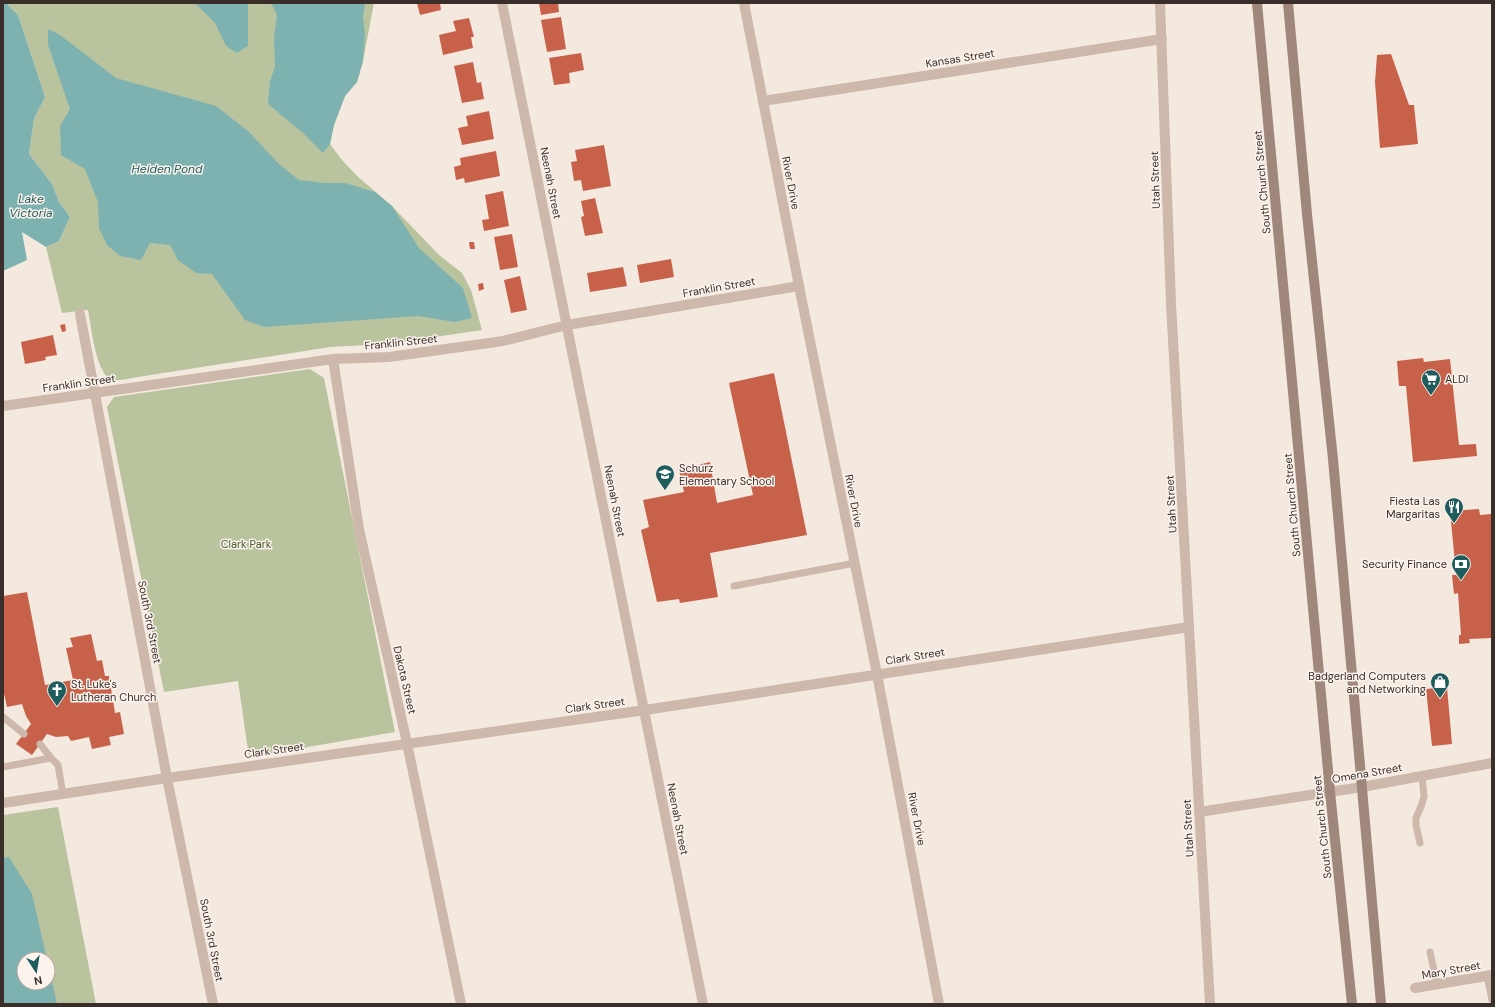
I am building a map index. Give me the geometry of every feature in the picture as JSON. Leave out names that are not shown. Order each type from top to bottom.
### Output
[{"type":"main road","name":"South Church Street","points":[[1257,3],[1330,792],[1352,1004]]},
{"type":"main road","points":[[1288,3],[1307,214],[1333,459],[1381,1004]]},
{"type":"street","name":"Neenah Street","points":[[502,3],[703,1004]]},
{"type":"street","name":"River Drive","points":[[744,3],[877,674],[939,1004]]},
{"type":"street","name":"Utah Street","points":[[1160,3],[1171,304],[1210,1004]]},
{"type":"street","name":"Kansas Street","points":[[763,101],[1162,39]]},
{"type":"street","name":"Franklin Street","points":[[3,406],[333,359],[389,357],[503,341],[567,325],[799,286]]},
{"type":"street","name":"South 3rd Street","points":[[80,314],[167,778],[213,1004]]},
{"type":"street","name":"Dakota Street","points":[[333,359],[359,529],[407,743],[460,1004]]},
{"type":"street","name":"Clark Street","points":[[3,803],[407,743],[645,710],[1189,627]]},
{"type":"street","name":"Omena Street","points":[[1199,812],[1362,787],[1492,764]]},
{"type":"street","name":"Mary Street","points":[[1414,988],[1490,975]]},
{"type":"lane","points":[[734,586],[855,563]]},
{"type":"lane","points":[[3,717],[24,734]]},
{"type":"lane","points":[[40,744],[58,765],[63,794]]},
{"type":"lane","points":[[3,767],[51,758]]},
{"type":"lane","points":[[1420,843],[1416,818],[1424,796],[1422,776]]},
{"type":"lane","points":[[1430,952],[1437,984]]},
{"type":"lane","points":[[1490,975],[1492,1000]]},
{"type":"green space","points":[[6,3],[374,3],[363,61],[357,82],[345,96],[334,125],[330,144],[357,176],[392,206],[439,255],[462,273],[471,290],[482,330],[388,344],[330,347],[122,380],[113,380],[107,377],[102,370],[95,350],[88,310],[62,313],[46,247],[59,241],[70,217],[59,202],[52,184],[29,154],[34,119],[45,97],[18,15]]},
{"type":"green space","name":"Clark Park","points":[[310,369],[324,378],[395,732],[249,757],[238,681],[164,692],[107,407],[114,397]]},
{"type":"green space","points":[[58,807],[96,1004],[3,1004],[3,815]]},
{"type":"water","name":"Lake Victoria","points":[[3,3],[6,3],[18,15],[45,97],[34,119],[29,154],[52,184],[59,202],[70,217],[59,241],[46,247],[22,232],[27,260],[3,271]]},
{"type":"water","points":[[195,3],[248,3],[248,46],[237,53],[226,46],[215,23]]},
{"type":"water","points":[[271,3],[365,3],[363,17],[365,34],[363,61],[357,82],[345,96],[334,125],[330,144],[323,153],[302,132],[268,104],[270,81],[275,67],[274,38],[277,15]]},
{"type":"water","name":"Heiden Pond","points":[[48,29],[60,35],[116,78],[216,106],[248,131],[280,165],[299,180],[325,183],[345,183],[375,192],[392,206],[419,248],[463,288],[472,318],[455,322],[418,316],[264,327],[245,320],[212,274],[196,273],[178,260],[170,245],[150,243],[141,260],[120,256],[107,245],[99,228],[98,202],[85,169],[61,155],[60,126],[70,109],[48,45]]},
{"type":"water","points":[[9,857],[32,894],[45,951],[16,951],[16,991],[54,991],[57,1004],[3,1004],[3,858]]},
{"type":"building","points":[[417,3],[440,3],[441,10],[420,15]]},
{"type":"building","points":[[539,3],[558,3],[559,12],[541,15]]},
{"type":"building","points":[[561,17],[566,49],[547,52],[541,20]]},
{"type":"building","points":[[469,18],[474,37],[471,37],[473,48],[443,55],[439,35],[456,31],[453,21]]},
{"type":"building","points":[[581,53],[584,70],[569,73],[570,83],[554,85],[549,58]]},
{"type":"building","points":[[1391,54],[1409,105],[1414,105],[1418,144],[1380,148],[1375,82],[1377,55]]},
{"type":"building","points":[[473,62],[477,83],[481,82],[484,99],[462,103],[454,66]]},
{"type":"building","points":[[489,111],[494,139],[462,145],[458,128],[468,126],[466,116]]},
{"type":"building","points":[[604,145],[611,186],[583,191],[581,180],[574,181],[571,162],[577,161],[575,150]]},
{"type":"building","points":[[496,151],[500,176],[465,183],[464,178],[456,180],[454,167],[461,165],[460,158]]},
{"type":"building","points":[[503,191],[509,226],[484,231],[482,220],[489,219],[485,195]]},
{"type":"building","points":[[595,198],[603,233],[585,236],[581,217],[584,216],[581,201]]},
{"type":"building","points":[[512,234],[518,267],[500,270],[494,237]]},
{"type":"building","points":[[469,242],[474,242],[475,249],[470,249]]},
{"type":"building","points":[[671,259],[674,277],[640,283],[637,265]]},
{"type":"building","points":[[623,267],[627,286],[590,292],[587,273]]},
{"type":"building","points":[[520,276],[527,310],[511,313],[504,280]]},
{"type":"building","points":[[483,283],[484,289],[479,291],[478,284]]},
{"type":"building","points":[[65,324],[66,331],[62,332],[60,325]]},
{"type":"building","points":[[53,335],[57,355],[45,357],[46,360],[25,364],[21,342]]},
{"type":"building","points":[[1423,358],[1424,362],[1450,359],[1459,445],[1476,444],[1477,456],[1413,462],[1406,386],[1399,386],[1397,361]]},
{"type":"building","points":[[774,373],[807,535],[710,553],[718,597],[680,603],[679,599],[657,602],[641,530],[649,527],[643,500],[684,492],[679,470],[710,462],[717,503],[753,495],[729,383]]},
{"type":"building","points":[[1479,509],[1480,515],[1491,514],[1492,638],[1469,639],[1470,643],[1459,644],[1459,635],[1461,635],[1458,593],[1454,594],[1452,575],[1456,575],[1456,573],[1450,511]]},
{"type":"building","points":[[27,592],[45,685],[73,680],[66,648],[73,647],[70,638],[91,634],[97,661],[102,660],[105,676],[109,676],[115,713],[120,712],[124,734],[109,737],[111,745],[92,749],[89,737],[71,741],[68,736],[56,737],[47,734],[32,755],[16,744],[31,724],[26,716],[22,704],[7,707],[3,689],[3,596]]},
{"type":"building","points":[[1447,687],[1452,744],[1432,746],[1426,689]]},
{"type":"place","name":"ALDI","points":[[1431,396]]},
{"type":"place","name":"Schurz Elementary School","points":[[665,491]]},
{"type":"place","name":"Fiesta Las Margaritas","points":[[1454,524]]},
{"type":"place","name":"Security Finance","points":[[1461,581]]},
{"type":"place","name":"Badgerland Computers and Networking","points":[[1440,699]]},
{"type":"place","name":"St. Luke's Lutheran Church","points":[[57,707]]}]
